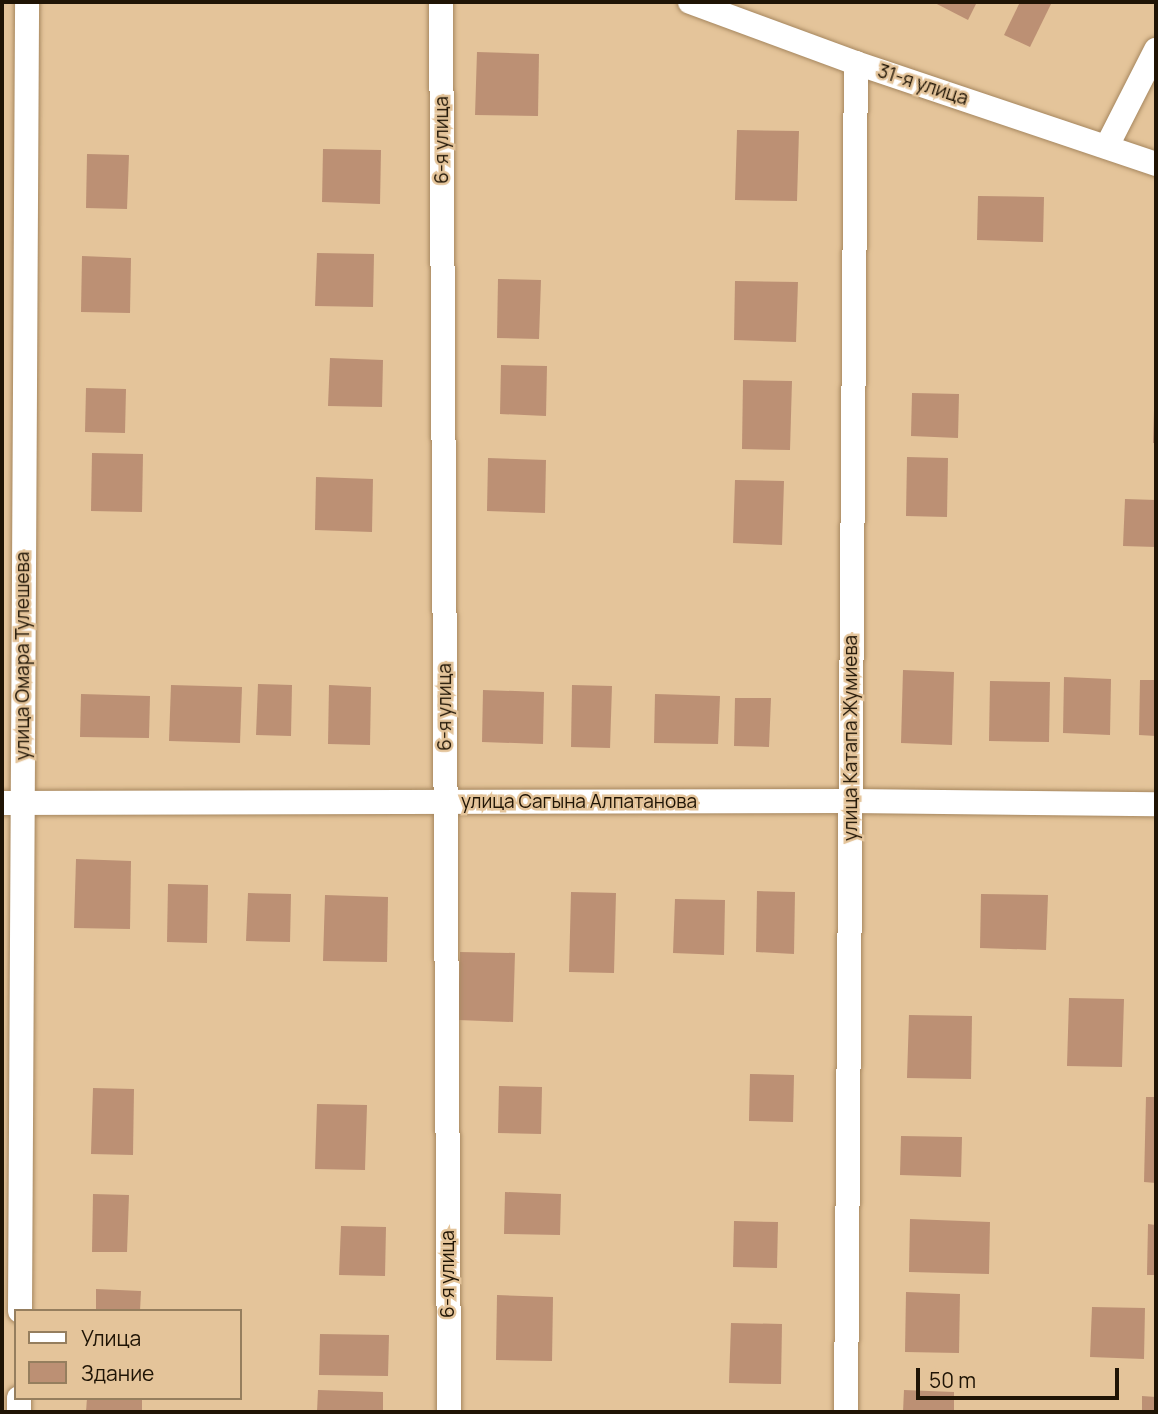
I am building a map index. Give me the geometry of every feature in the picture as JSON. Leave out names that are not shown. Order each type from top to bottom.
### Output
[{"type":"street","name":"улица Омара Тулешева","points":[[20,1309],[12,803],[27,2]]},
{"type":"street","name":"6-я улица","points":[[441,2],[449,1412]]},
{"type":"street","name":"31-я улица","points":[[691,2],[730,8],[856,63],[1156,164]]},
{"type":"street","points":[[1107,146],[1156,50]]},
{"type":"street","name":"улица Катапа Жумиева","points":[[846,1412],[856,63]]},
{"type":"street","name":"улица Сагына Алпатанова","points":[[12,803],[851,801],[1156,804]]},
{"type":"building","points":[[933,2],[977,2],[968,20]]},
{"type":"building","points":[[1020,2],[1052,2],[1030,47],[1004,35]]},
{"type":"building","points":[[477,52],[539,54],[538,116],[475,115]]},
{"type":"building","points":[[737,130],[799,131],[797,201],[735,200]]},
{"type":"building","points":[[323,149],[381,150],[380,204],[322,202]]},
{"type":"building","points":[[87,154],[129,155],[127,209],[86,208]]},
{"type":"building","points":[[978,196],[1044,197],[1043,242],[977,240]]},
{"type":"building","points":[[317,253],[374,254],[373,307],[315,306]]},
{"type":"building","points":[[82,256],[131,258],[130,313],[81,312]]},
{"type":"building","points":[[498,279],[541,280],[539,339],[497,338]]},
{"type":"building","points":[[735,281],[798,282],[796,342],[734,340]]},
{"type":"building","points":[[330,358],[383,360],[382,407],[328,406]]},
{"type":"building","points":[[501,365],[547,366],[546,416],[500,414]]},
{"type":"building","points":[[743,380],[792,381],[790,450],[742,449]]},
{"type":"building","points":[[86,388],[126,389],[125,433],[85,432]]},
{"type":"building","points":[[912,393],[959,394],[958,438],[911,436]]},
{"type":"building","points":[[1156,410],[1156,443],[1153,443]]},
{"type":"building","points":[[92,453],[143,454],[142,512],[91,511]]},
{"type":"building","points":[[907,457],[948,458],[947,517],[906,516]]},
{"type":"building","points":[[488,458],[546,460],[545,513],[487,511]]},
{"type":"building","points":[[316,477],[373,479],[372,532],[315,530]]},
{"type":"building","points":[[735,480],[784,481],[782,545],[733,543]]},
{"type":"building","points":[[1125,499],[1156,500],[1156,547],[1123,546]]},
{"type":"building","points":[[903,670],[954,672],[952,745],[901,743]]},
{"type":"building","points":[[1064,677],[1111,679],[1110,735],[1063,733]]},
{"type":"building","points":[[1140,680],[1156,680],[1156,736],[1139,735]]},
{"type":"building","points":[[990,681],[1050,682],[1049,742],[989,741]]},
{"type":"building","points":[[258,684],[292,685],[291,736],[256,735]]},
{"type":"building","points":[[171,685],[242,687],[240,743],[169,741]]},
{"type":"building","points":[[329,685],[371,687],[370,745],[328,744]]},
{"type":"building","points":[[572,685],[612,686],[610,748],[571,747]]},
{"type":"building","points":[[483,690],[544,692],[543,744],[482,742]]},
{"type":"building","points":[[81,694],[150,696],[149,738],[80,737]]},
{"type":"building","points":[[655,694],[720,696],[718,744],[654,743]]},
{"type":"building","points":[[735,698],[771,698],[769,747],[734,746]]},
{"type":"building","points":[[76,859],[131,861],[130,929],[74,928]]},
{"type":"building","points":[[168,884],[208,885],[207,943],[167,942]]},
{"type":"building","points":[[757,891],[795,892],[794,954],[756,952]]},
{"type":"building","points":[[571,892],[616,893],[614,973],[569,972]]},
{"type":"building","points":[[248,893],[291,894],[290,942],[246,941]]},
{"type":"building","points":[[981,894],[1048,895],[1046,950],[980,948]]},
{"type":"building","points":[[325,895],[388,897],[387,962],[323,961]]},
{"type":"building","points":[[675,899],[725,900],[724,955],[673,953]]},
{"type":"building","points":[[460,952],[515,953],[513,1022],[458,1020]]},
{"type":"building","points":[[1069,998],[1124,999],[1122,1067],[1067,1066]]},
{"type":"building","points":[[909,1015],[972,1016],[971,1079],[907,1078]]},
{"type":"building","points":[[750,1074],[794,1075],[793,1122],[749,1121]]},
{"type":"building","points":[[499,1086],[542,1087],[541,1134],[498,1133]]},
{"type":"building","points":[[93,1088],[134,1089],[133,1155],[91,1154]]},
{"type":"building","points":[[1146,1097],[1156,1097],[1156,1183],[1144,1182]]},
{"type":"building","points":[[317,1104],[367,1105],[365,1170],[315,1169]]},
{"type":"building","points":[[901,1136],[962,1137],[961,1177],[900,1175]]},
{"type":"building","points":[[505,1192],[561,1194],[560,1235],[504,1234]]},
{"type":"building","points":[[93,1194],[129,1195],[127,1252],[92,1252]]},
{"type":"building","points":[[910,1219],[990,1222],[989,1274],[909,1272]]},
{"type":"building","points":[[734,1221],[778,1222],[777,1268],[733,1267]]},
{"type":"building","points":[[1148,1224],[1156,1225],[1156,1275],[1147,1275]]},
{"type":"building","points":[[341,1226],[386,1227],[385,1276],[339,1275]]},
{"type":"building","points":[[96,1289],[141,1291],[140,1309],[96,1309]]},
{"type":"building","points":[[906,1292],[960,1294],[959,1353],[905,1352]]},
{"type":"building","points":[[497,1295],[553,1297],[552,1361],[496,1360]]},
{"type":"building","points":[[1092,1307],[1145,1308],[1144,1359],[1090,1357]]},
{"type":"building","points":[[731,1323],[782,1324],[781,1384],[729,1383]]},
{"type":"building","points":[[320,1334],[389,1335],[388,1376],[319,1375]]},
{"type":"building","points":[[318,1390],[383,1392],[383,1412],[317,1412]]},
{"type":"building","points":[[904,1390],[954,1392],[954,1412],[903,1412]]},
{"type":"building","points":[[1142,1396],[1156,1397],[1156,1412],[1142,1412]]},
{"type":"building","points":[[87,1400],[142,1400],[142,1412],[86,1412]]}]
